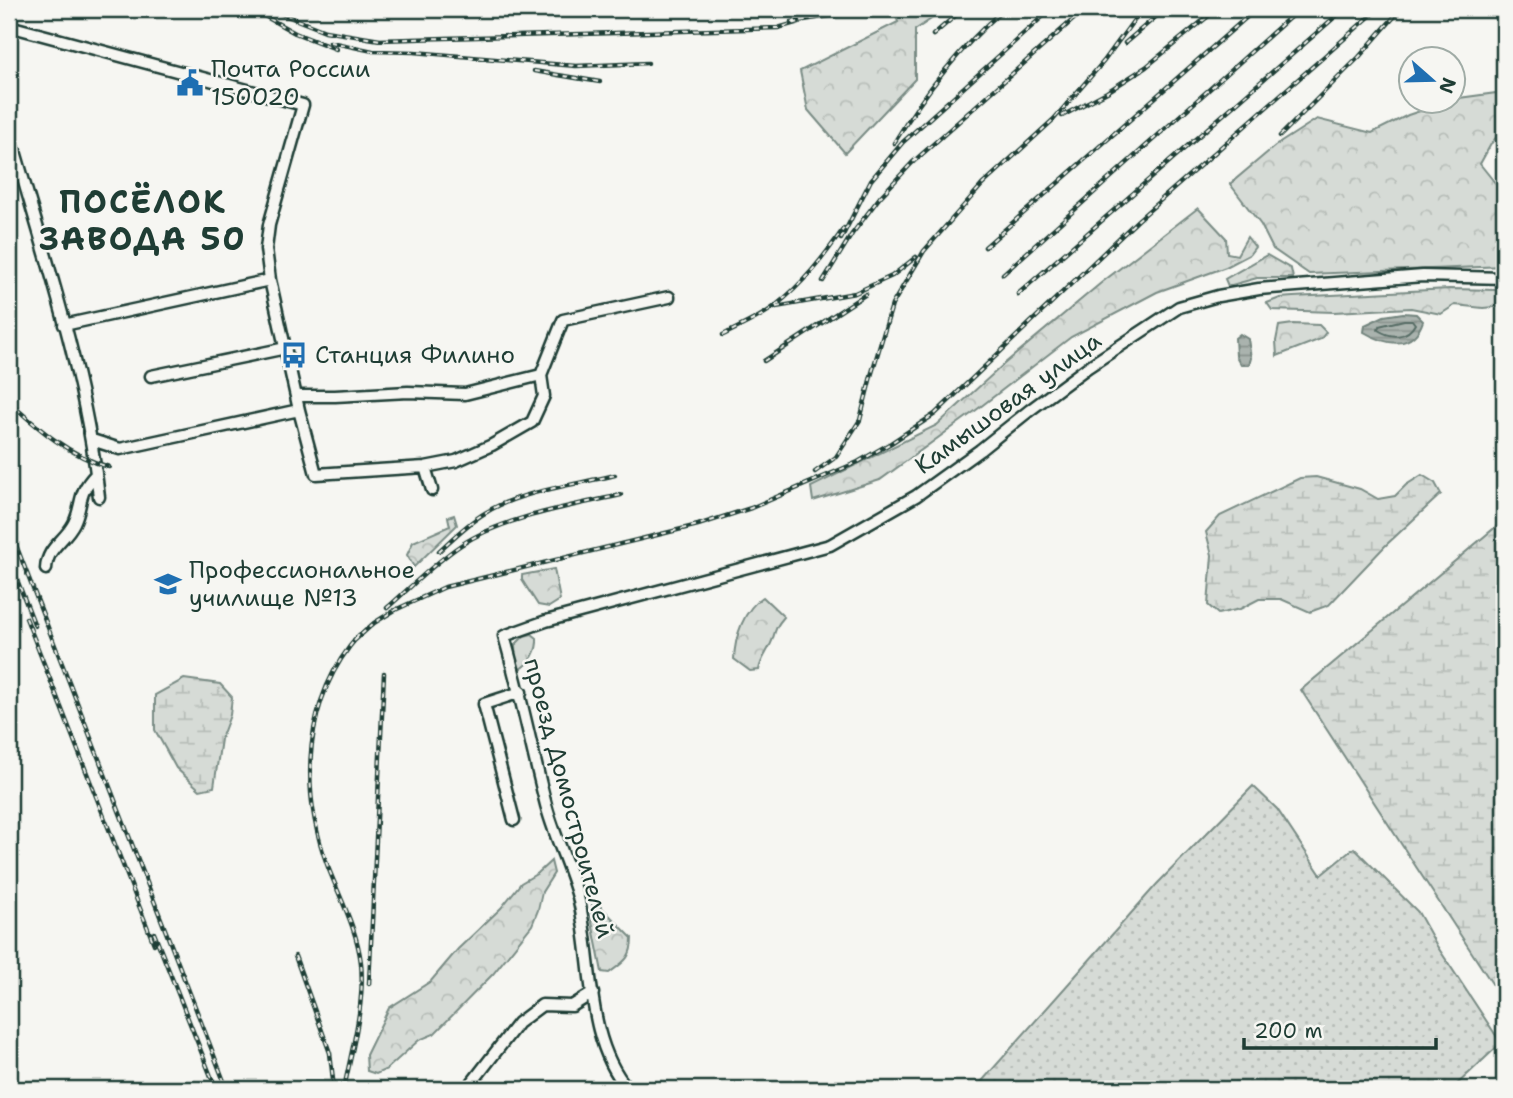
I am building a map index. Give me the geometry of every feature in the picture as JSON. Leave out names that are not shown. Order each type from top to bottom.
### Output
[{"type":"street","points":[[9,26],[303,106],[267,233],[266,249],[270,280],[316,474],[425,467],[456,461],[492,445],[532,422],[544,396],[541,375],[563,320],[669,297]]},
{"type":"street","points":[[9,148],[15,151],[49,262],[92,440],[99,497]]},
{"type":"street","name":"Камышовая улица","points":[[504,636],[546,621],[830,545],[916,496],[1079,374],[1179,307],[1218,296],[1259,289],[1423,276],[1504,278]]},
{"type":"street","points":[[64,325],[270,280]]},
{"type":"street","points":[[151,376],[286,348]]},
{"type":"street","points":[[296,396],[408,392],[465,394],[541,375]]},
{"type":"street","points":[[92,440],[120,449],[299,410]]},
{"type":"street","points":[[425,467],[432,491]]},
{"type":"street","points":[[46,569],[47,557],[74,524],[83,488],[96,474]]},
{"type":"street","name":"проезд Домостроителей","points":[[504,636],[521,692],[546,803],[577,895],[588,949],[597,1025],[617,1076],[628,1089]]},
{"type":"street","points":[[514,820],[484,704],[521,692]]},
{"type":"street","points":[[467,1089],[518,1023],[542,1005],[572,1006],[593,992]]},
{"type":"green space","points":[[894,9],[946,9],[915,30],[915,79],[845,153],[808,110],[800,71],[898,22]]},
{"type":"green space","points":[[1504,92],[1504,127],[1480,164],[1504,194],[1504,266],[1309,274],[1273,249],[1261,225],[1230,184],[1275,146],[1317,119],[1372,133],[1406,116],[1468,116],[1468,97]]},
{"type":"green space","points":[[1198,208],[1226,238],[1227,253],[1237,255],[1247,237],[1255,247],[1249,255],[1226,267],[1157,292],[1071,337],[880,480],[813,501],[811,487],[937,425],[1004,364],[1101,283]]},
{"type":"green space","points":[[1267,255],[1291,269],[1293,278],[1257,278],[1228,286],[1225,279]]},
{"type":"green space","points":[[1449,289],[1498,290],[1504,292],[1504,306],[1483,308],[1455,305],[1441,314],[1411,308],[1334,312],[1272,310],[1267,303],[1280,298]]},
{"type":"green space","points":[[1319,325],[1326,332],[1321,339],[1277,356],[1279,326]]},
{"type":"green space","points":[[1422,475],[1435,483],[1441,494],[1385,546],[1329,605],[1310,612],[1281,599],[1259,599],[1240,609],[1218,614],[1208,605],[1212,555],[1206,532],[1220,516],[1300,478],[1316,477],[1360,489],[1378,499],[1395,496]]},
{"type":"green space","points":[[454,515],[457,525],[414,567],[407,555],[413,542],[450,526],[448,517]]},
{"type":"green space","points":[[1504,520],[1504,1002],[1301,690]]},
{"type":"green space","points":[[554,569],[560,600],[549,607],[538,605],[522,580],[522,575]]},
{"type":"green space","points":[[763,597],[784,617],[759,670],[750,671],[734,659],[736,641],[746,616]]},
{"type":"green space","points":[[532,634],[537,638],[535,652],[520,669],[516,665],[515,645],[524,636]]},
{"type":"green space","points":[[184,679],[220,684],[232,697],[230,715],[221,739],[214,787],[200,790],[176,768],[155,730],[155,695]]},
{"type":"green space","points":[[1253,786],[1277,809],[1321,875],[1354,848],[1418,912],[1437,946],[1501,1043],[1452,1089],[975,1089],[1157,884]]},
{"type":"green space","points":[[551,861],[554,873],[542,892],[532,925],[493,974],[434,1034],[419,1040],[387,1069],[376,1074],[367,1071],[366,1055],[389,1008],[431,981],[458,949],[501,908],[521,883]]},
{"type":"green space","points":[[592,905],[600,906],[632,938],[631,950],[626,959],[609,973],[602,972],[591,917]]},
{"type":"water","points":[[1416,314],[1423,321],[1413,337],[1406,341],[1390,342],[1364,332],[1365,325],[1384,316]]},
{"type":"water","points":[[1240,334],[1248,339],[1251,358],[1249,365],[1241,365],[1236,356],[1235,338]]},
{"type":"railway","points":[[252,9],[295,33],[336,49]]},
{"type":"railway","points":[[269,9],[325,31],[380,40],[778,28],[799,22]]},
{"type":"railway","points":[[791,22],[874,9]]},
{"type":"railway","points":[[933,35],[963,9]]},
{"type":"railway","points":[[894,143],[944,72],[1004,9]]},
{"type":"railway","points":[[841,239],[871,180],[903,142],[1051,9]]},
{"type":"railway","points":[[823,281],[852,234],[880,197],[912,163],[1085,9]]},
{"type":"railway","points":[[815,472],[836,457],[860,420],[892,305],[924,251],[982,185],[1054,119],[1104,61],[1142,9]]},
{"type":"railway","points":[[1125,43],[1165,9]]},
{"type":"railway","points":[[1062,116],[1146,67],[1217,9]]},
{"type":"railway","points":[[985,247],[1256,9]]},
{"type":"railway","points":[[1003,274],[1299,9]]},
{"type":"railway","points":[[1018,294],[1344,9]]},
{"type":"railway","points":[[354,641],[374,623],[395,610],[445,587],[698,525],[751,508],[858,462],[891,443],[935,414],[1138,220],[1378,9]]},
{"type":"railway","points":[[1280,136],[1359,57],[1401,9]]},
{"type":"railway","points":[[330,42],[373,51],[576,66],[648,63]]},
{"type":"railway","points":[[534,71],[600,82]]},
{"type":"railway","points":[[723,335],[763,314],[785,298],[812,270],[844,228]]},
{"type":"railway","points":[[776,307],[855,293],[892,276],[916,257]]},
{"type":"railway","points":[[764,361],[866,294]]},
{"type":"railway","points":[[9,402],[67,448],[109,467]]},
{"type":"railway","points":[[439,551],[473,521],[499,505],[531,494],[615,475]]},
{"type":"railway","points":[[387,608],[441,559],[478,535],[538,514],[621,495]]},
{"type":"railway","points":[[9,527],[227,1089]]},
{"type":"railway","points":[[9,559],[35,626]]},
{"type":"railway","points":[[26,618],[154,944]]},
{"type":"railway","points":[[344,1089],[359,1011],[361,963],[352,926],[319,837],[310,776],[317,716],[326,687],[340,660],[359,635]]},
{"type":"railway","points":[[369,984],[384,673]]},
{"type":"railway","points":[[154,933],[216,1089]]},
{"type":"railway","points":[[295,956],[330,1053],[334,1089]]},
{"type":"place","name":"Почта России 150020","points":[[190,83]]},
{"type":"place","name":"Станция Филино","points":[[294,355]]},
{"type":"place","name":"Профессиональное училище №13","points":[[168,584]]},
{"type":"district","name":"ПОСЁЛОК ЗАВОДА 50","points":[[143,220]]}]
